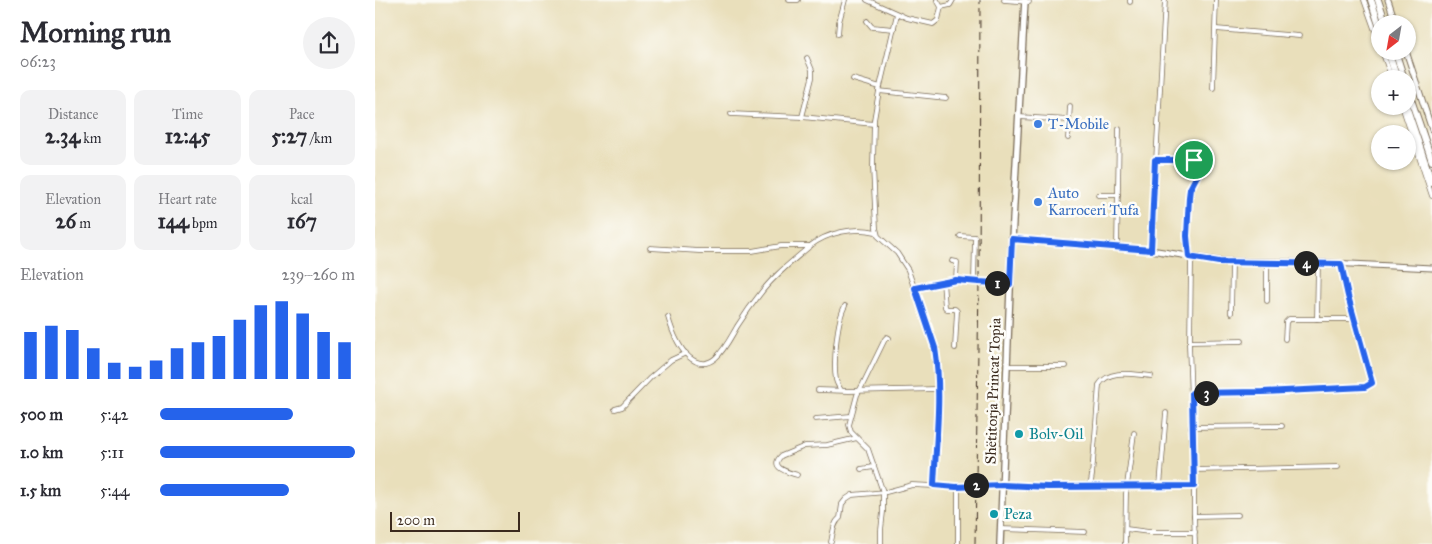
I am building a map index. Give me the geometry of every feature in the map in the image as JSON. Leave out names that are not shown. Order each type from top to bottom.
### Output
[{"type":"highway","points":[[1371,0],[1376,15]]},
{"type":"highway","points":[[1378,0],[1383,15]]},
{"type":"highway","points":[[1416,114],[1432,161]]},
{"type":"highway","points":[[1409,115],[1432,183]]},
{"type":"main road","name":"Shëtitorja Princat Topia","points":[[1000,544],[1012,239],[1026,1]]},
{"type":"street","points":[[789,0],[798,0]]},
{"type":"street","points":[[839,34],[839,22],[845,0]]},
{"type":"street","points":[[867,0],[897,14],[933,24],[938,20],[941,6],[937,0]]},
{"type":"street","points":[[941,6],[950,5],[953,0]]},
{"type":"street","points":[[1004,0],[1026,1]]},
{"type":"street","points":[[1151,250],[1165,0]]},
{"type":"street","points":[[1213,88],[1216,0]]},
{"type":"street","points":[[1364,0],[1371,20]]},
{"type":"street","points":[[1388,0],[1393,15]]},
{"type":"street","points":[[897,14],[874,124],[873,167],[877,232],[881,240],[892,248],[906,265],[935,348],[939,408],[934,485]]},
{"type":"street","points":[[867,21],[872,27],[894,29]]},
{"type":"street","points":[[1216,29],[1299,36]]},
{"type":"street","points":[[801,117],[812,78],[812,70],[807,58]]},
{"type":"street","points":[[1409,60],[1432,130]]},
{"type":"street","points":[[853,79],[880,89],[945,98]]},
{"type":"street","points":[[1068,138],[1070,106]]},
{"type":"street","points":[[731,114],[801,117],[874,124]]},
{"type":"street","points":[[1404,115],[1432,196]]},
{"type":"street","points":[[1019,118],[1069,120]]},
{"type":"street","points":[[1117,248],[1119,129]]},
{"type":"street","points":[[1155,160],[1194,160],[1203,164],[1190,189],[1187,236],[1191,263],[1191,342],[1189,350],[1192,393],[1191,427],[1195,544]]},
{"type":"street","points":[[1098,195],[1118,195]]},
{"type":"street","points":[[668,317],[682,350],[698,363],[717,358],[748,309],[764,289],[810,246],[818,240],[844,232],[867,229],[877,232]]},
{"type":"street","points":[[961,236],[975,237],[974,282]]},
{"type":"street","points":[[1012,239],[1151,250],[1219,262],[1318,263],[1432,268]]},
{"type":"street","points":[[650,248],[699,251],[753,251],[781,246],[810,246]]},
{"type":"street","points":[[952,261],[957,262],[956,280]]},
{"type":"street","points":[[1231,313],[1232,262]]},
{"type":"street","points":[[1267,262],[1267,301]]},
{"type":"street","points":[[1317,319],[1318,263]]},
{"type":"street","points":[[1192,393],[1365,387],[1372,383],[1341,264]]},
{"type":"street","points":[[915,288],[956,280],[1010,284]]},
{"type":"street","points":[[943,282],[945,306],[947,309],[955,309],[957,311],[955,348]]},
{"type":"street","points":[[841,390],[836,378],[836,351],[840,316],[845,306]]},
{"type":"street","points":[[1285,339],[1287,320],[1355,319]]},
{"type":"street","points":[[881,544],[883,492],[867,448],[850,429],[851,416],[857,395],[885,339],[889,338]]},
{"type":"street","points":[[1191,342],[1242,342]]},
{"type":"street","points":[[615,409],[621,407],[671,360],[686,353]]},
{"type":"street","points":[[1010,366],[1066,366]]},
{"type":"street","points":[[1088,486],[1092,475],[1099,384],[1105,378],[1116,374],[1151,376]]},
{"type":"street","points":[[818,390],[938,389]]},
{"type":"street","points":[[1160,486],[1166,413]]},
{"type":"street","points":[[815,418],[851,416]]},
{"type":"street","points":[[1191,427],[1282,426]]},
{"type":"street","points":[[1125,544],[1127,486],[1134,433]]},
{"type":"street","points":[[797,475],[778,467],[778,459],[781,456],[805,446],[827,445],[857,438]]},
{"type":"street","points":[[1193,470],[1339,467]]},
{"type":"street","points":[[861,469],[875,468]]},
{"type":"street","points":[[831,542],[834,526],[840,518],[842,504],[846,499],[855,494],[887,492],[912,485],[958,488],[1002,485],[1048,487],[1194,486]]},
{"type":"street","points":[[958,488],[958,544]]},
{"type":"street","points":[[1194,516],[1238,515]]},
{"type":"street","points":[[1000,529],[1085,532]]},
{"type":"street","points":[[1126,530],[1195,532]]},
{"type":"railway","points":[[975,544],[979,283],[980,0]]},
{"type":"place","name":"T-Mobile","points":[[1038,124]]},
{"type":"place","name":"Auto Karroceri Tufa","points":[[1038,202]]},
{"type":"place","name":"Bolv-Oil","points":[[1019,434]]},
{"type":"place","name":"Peza","points":[[994,514]]},
{"type":"route","points":[[1155,160],[1194,160],[1203,164],[1190,189],[1187,236],[1189,257],[1219,262],[1341,264],[1372,383],[1365,387],[1192,393],[1191,427],[1194,486],[1048,487],[977,485],[956,487],[934,485],[939,408],[936,358],[935,348],[915,288],[956,280],[1010,284],[1012,239],[1151,250],[1155,160]]}]
